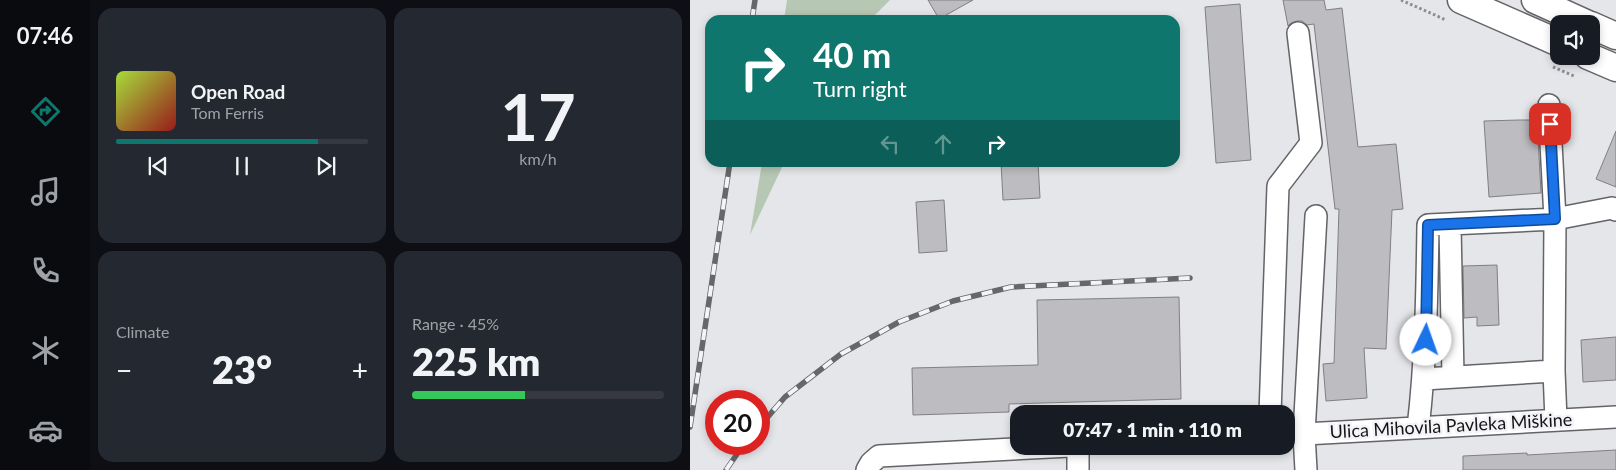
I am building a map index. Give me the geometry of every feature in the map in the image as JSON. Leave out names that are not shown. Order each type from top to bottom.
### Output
[{"type":"main road","points":[[1461,0],[1550,39]]},
{"type":"main road","points":[[1535,0],[1569,15]]},
{"type":"main road","points":[[1600,29],[1616,36]]},
{"type":"main road","points":[[1600,61],[1616,68]]},
{"type":"street","points":[[1270,405],[1278,186],[1311,143],[1298,33]]},
{"type":"street","points":[[1548,106],[1555,219],[1554,371],[1556,420]]},
{"type":"street","points":[[1418,428],[1424,379],[1428,225],[1555,219],[1612,208],[1616,210]]},
{"type":"street","points":[[1306,470],[1295,435],[1316,216]]},
{"type":"street","points":[[1450,225],[1453,377]]},
{"type":"street","points":[[1424,379],[1554,371]]},
{"type":"street","name":"Ulica Mihovila Pavleka Miškine","points":[[1295,435],[1616,417]]},
{"type":"street","points":[[867,470],[871,463],[879,456],[1010,449]]},
{"type":"street","points":[[1078,455],[1078,470]]},
{"type":"green space","points":[[787,0],[890,0],[875,15],[785,15]]},
{"type":"green space","points":[[761,167],[782,167],[750,235]]},
{"type":"building","points":[[928,0],[973,0],[946,15],[937,15]]},
{"type":"building","points":[[1283,0],[1324,0],[1326,10],[1342,8],[1358,147],[1396,144],[1403,209],[1392,210],[1386,349],[1364,348],[1367,398],[1326,401],[1323,364],[1334,363],[1339,209],[1335,209],[1314,24],[1307,25],[1302,21],[1297,21],[1288,26]]},
{"type":"building","points":[[1240,4],[1251,160],[1216,163],[1205,7]]},
{"type":"building","points":[[1537,120],[1541,193],[1489,197],[1484,121]]},
{"type":"building","points":[[1616,131],[1616,187],[1596,179]]},
{"type":"building","points":[[1001,167],[1038,167],[1040,198],[1003,200]]},
{"type":"building","points":[[944,200],[947,251],[919,253],[916,202]]},
{"type":"building","points":[[1497,265],[1499,325],[1477,326],[1477,317],[1464,318],[1463,266]]},
{"type":"building","points":[[1179,297],[1181,399],[1009,404],[1009,412],[913,415],[912,368],[1038,365],[1037,300]]},
{"type":"building","points":[[1616,337],[1616,380],[1583,382],[1581,340]]},
{"type":"building","points":[[1616,450],[1616,470],[1463,470],[1463,456],[1527,453],[1527,455]]},
{"type":"railway","points":[[753,15],[755,0]]},
{"type":"railway","points":[[690,427],[729,167]]},
{"type":"railway","points":[[770,414],[785,397],[841,354],[899,322],[953,301],[1011,287],[1190,278]]},
{"type":"railway","points":[[726,470],[736,455]]},
{"type":"route","points":[[1426,340],[1428,225],[1555,219],[1550,124]]}]
